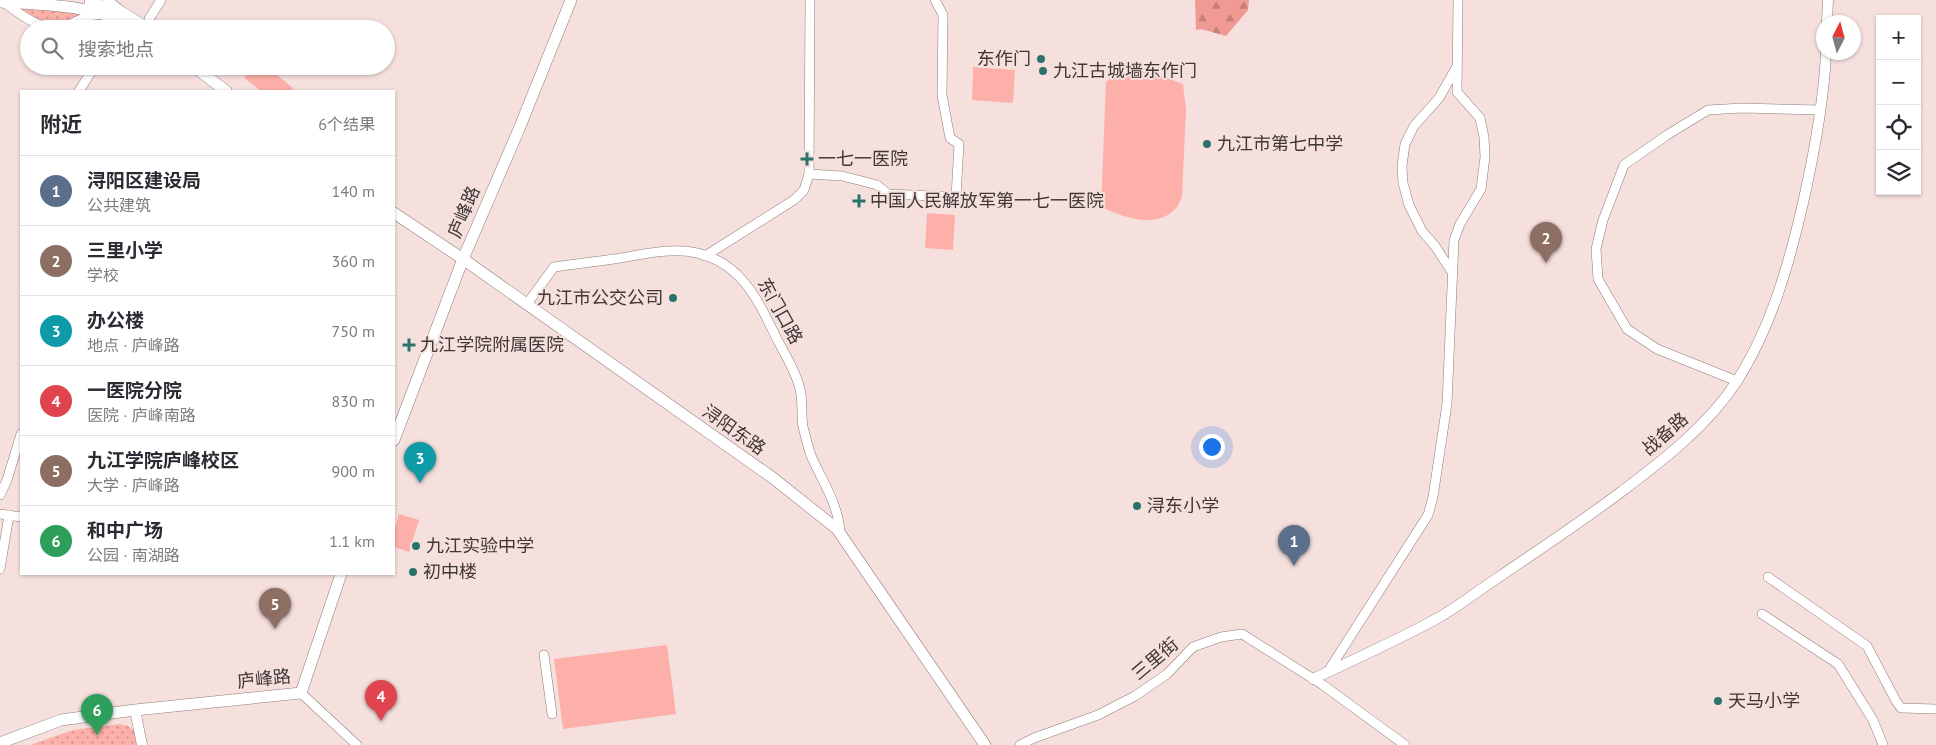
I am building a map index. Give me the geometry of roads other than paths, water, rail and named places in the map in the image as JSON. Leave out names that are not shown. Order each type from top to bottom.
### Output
[{"type":"main road","points":[[73,0],[107,7],[140,20]]},
{"type":"main road","name":"庐峰路","points":[[395,437],[463,259],[519,129],[571,0]]},
{"type":"main road","points":[[2,3],[55,3],[89,10],[117,20]]},
{"type":"main road","points":[[205,75],[225,90]]},
{"type":"main road","name":"浔阳东路","points":[[395,214],[463,259],[773,478],[837,529],[985,745]]},
{"type":"main road","name":"庐峰路","points":[[0,742],[61,720],[135,710],[301,694],[341,575]]},
{"type":"street","points":[[107,0],[123,13]]},
{"type":"street","points":[[151,20],[161,0]]},
{"type":"street","points":[[705,256],[794,200],[804,190],[809,174],[810,0]]},
{"type":"street","points":[[809,174],[849,177],[877,185],[888,194],[956,197],[959,144],[950,138],[942,94],[943,16],[935,0]]},
{"type":"street","points":[[1327,673],[1428,515],[1433,497],[1447,404],[1454,240],[1460,224],[1481,189],[1485,157],[1484,137],[1480,118],[1458,92],[1458,0]]},
{"type":"street","points":[[1827,15],[1828,0]]},
{"type":"street","points":[[2,3],[28,20]]},
{"type":"street","points":[[80,20],[92,15],[108,16]]},
{"type":"street","name":"战备路","points":[[1313,679],[1440,616],[1580,523],[1664,457],[1704,422],[1722,402],[1737,381],[1765,327],[1785,270],[1809,176],[1820,110],[1825,60]]},
{"type":"street","points":[[1452,272],[1435,246],[1422,231],[1413,214],[1403,183],[1402,166],[1405,144],[1414,126],[1439,98],[1457,66]]},
{"type":"street","points":[[81,90],[90,75]]},
{"type":"street","points":[[1737,381],[1657,349],[1627,329],[1598,279],[1596,249],[1603,220],[1624,165],[1667,135],[1708,110],[1742,108],[1820,110]]},
{"type":"street","name":"东门口路","points":[[527,304],[554,267],[666,251],[696,252],[716,259],[732,268],[745,281],[755,296],[791,365],[800,389],[803,426],[812,458],[823,477],[840,519],[840,534]]},
{"type":"street","points":[[0,496],[20,437]]},
{"type":"street","points":[[0,569],[5,515],[20,517]]},
{"type":"street","points":[[1768,577],[1867,646],[1896,701],[1902,708],[1936,709]]},
{"type":"street","points":[[1762,614],[1838,664],[1873,720],[1883,745]]},
{"type":"street","name":"三里街","points":[[1020,745],[1034,738],[1098,715],[1135,696],[1167,674],[1194,647],[1221,636],[1242,634],[1313,679],[1405,745]]},
{"type":"street","points":[[544,655],[552,714]]},
{"type":"street","points":[[301,694],[356,745]]},
{"type":"street","points":[[135,710],[142,745]]},
{"type":"place","name":"东作门","points":[[1041,59]]},
{"type":"place","name":"九江古城墙东作门","points":[[1043,71]]},
{"type":"place","name":"九江市第七中学","points":[[1207,144]]},
{"type":"place","name":"一七一医院","points":[[807,159]]},
{"type":"place","name":"中国人民解放军第一七一医院","points":[[859,201]]},
{"type":"place","name":"三里小学","points":[[1546,263]]},
{"type":"place","name":"九江市公交公司","points":[[673,298]]},
{"type":"place","name":"九江学院附属医院","points":[[409,345]]},
{"type":"place","name":"办公楼","points":[[420,483]]},
{"type":"place","name":"浔东小学","points":[[1137,506]]},
{"type":"place","name":"九江实验中学","points":[[416,546]]},
{"type":"place","name":"浔阳区建设局","points":[[1294,566]]},
{"type":"place","name":"初中楼","points":[[413,572]]},
{"type":"place","name":"九江学院庐峰校区","points":[[275,629]]},
{"type":"place","name":"天马小学","points":[[1718,701]]},
{"type":"place","name":"一医院分院","points":[[381,721]]},
{"type":"place","name":"和中广场","points":[[97,735]]}]
